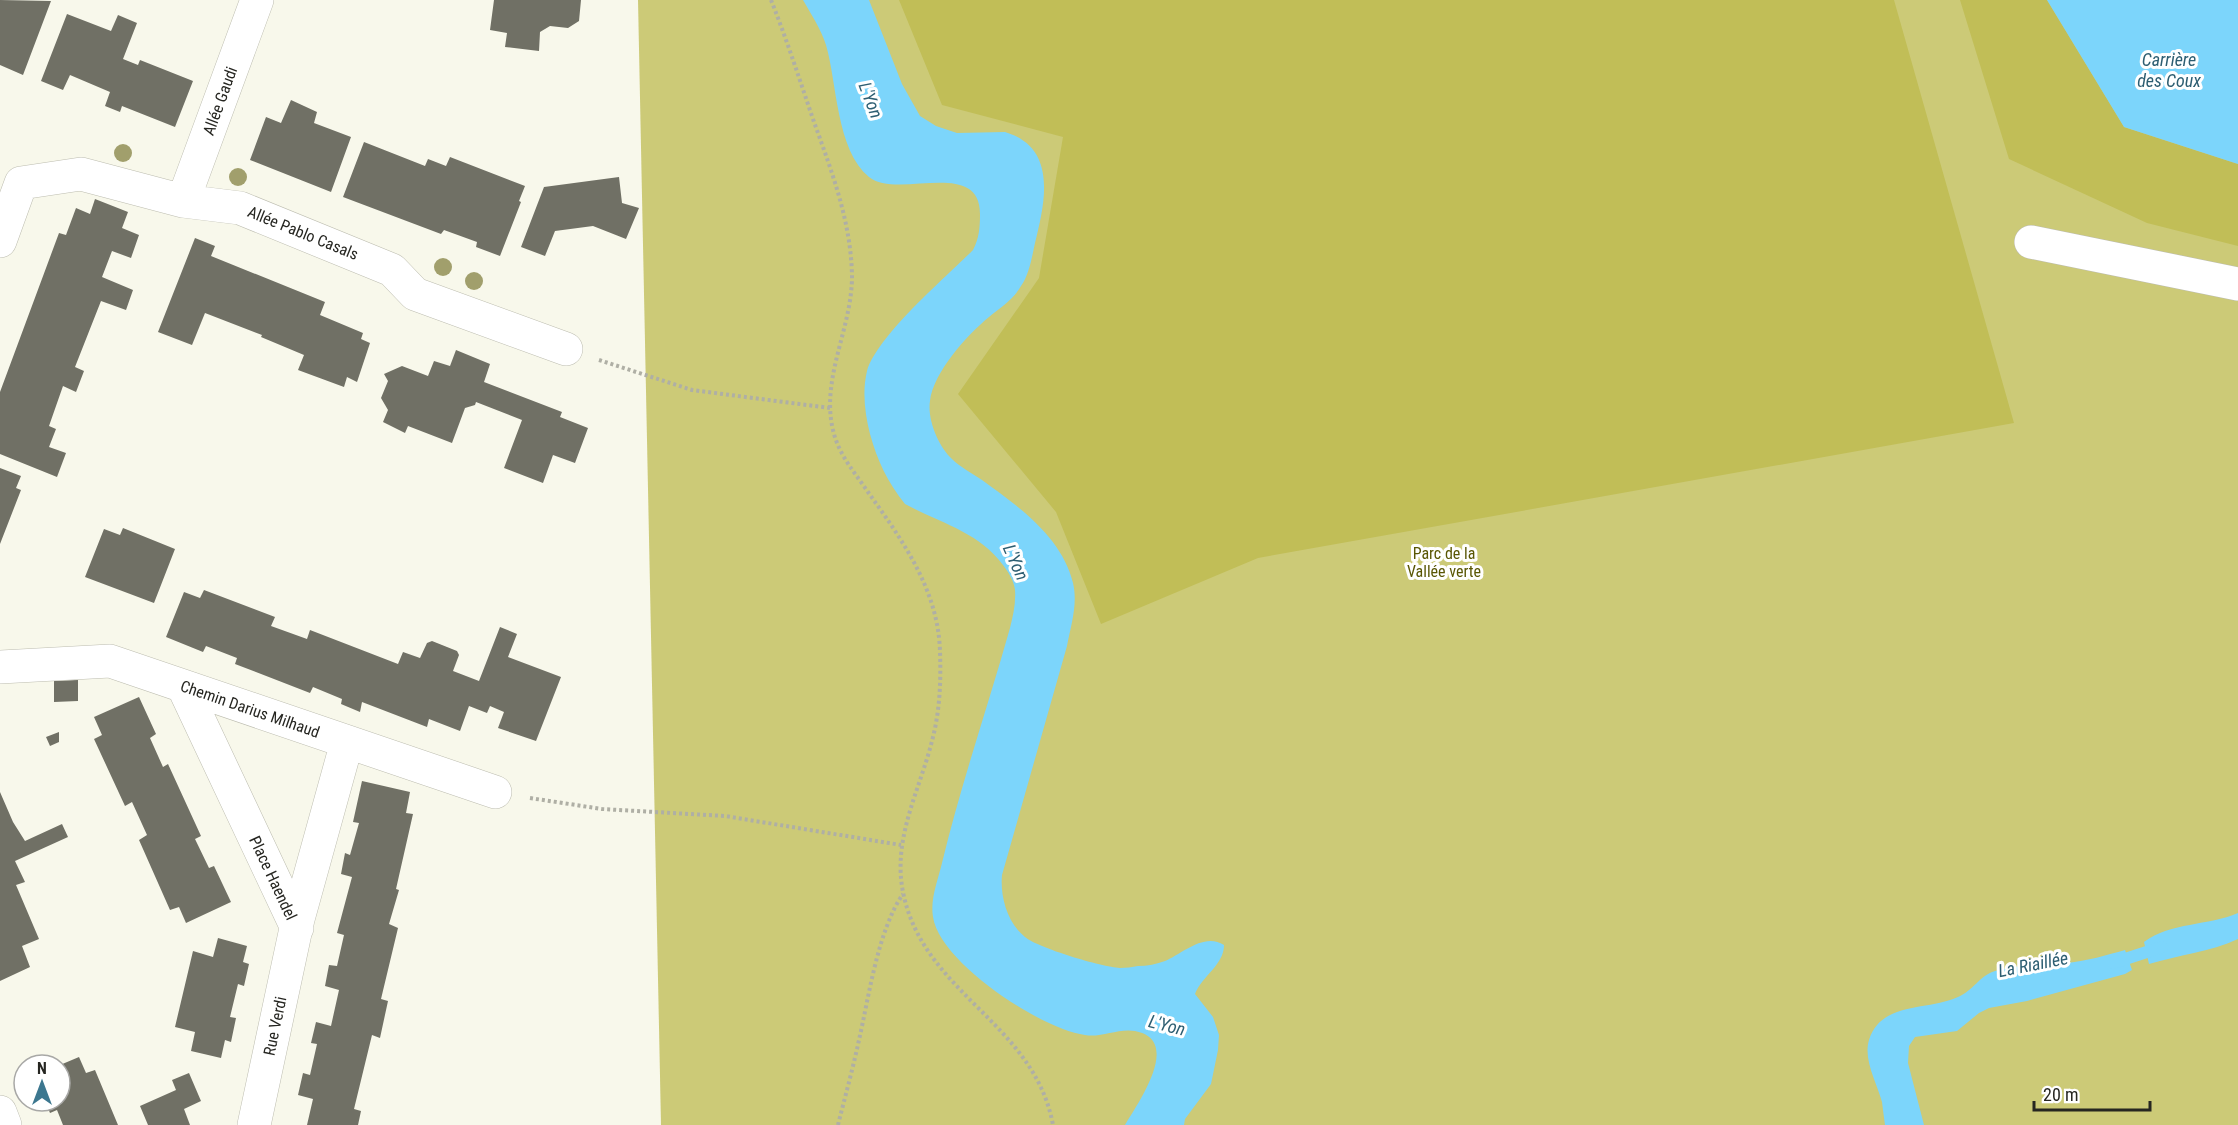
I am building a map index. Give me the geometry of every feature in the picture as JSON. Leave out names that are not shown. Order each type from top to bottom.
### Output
[{"type":"street","name":"Allée Gaudi","points":[[183,201],[257,0]]},
{"type":"street","name":"Allée Pablo Casals","points":[[10,175],[81,174],[183,201],[240,208],[393,270],[415,294],[566,349]]},
{"type":"street","points":[[0,241],[10,175]]},
{"type":"street","points":[[2031,242],[2238,284]]},
{"type":"street","name":"Chemin Darius Milhaud","points":[[0,667],[110,661],[495,792]]},
{"type":"street","name":"Place Haendel","points":[[183,686],[297,928]]},
{"type":"street","name":"Place Haendel","points":[[297,928],[347,742]]},
{"type":"street","name":"Rue Verdi","points":[[254,1125],[297,928]]},
{"type":"street","points":[[0,1112],[5,1125]]},
{"type":"path","points":[[771,0],[783,28],[845,215],[852,277],[849,312],[830,385],[830,408],[834,433],[841,453],[918,569],[938,623],[941,682],[938,711],[931,746],[901,845],[903,894],[909,915],[929,955],[946,976],[1022,1055],[1045,1095],[1053,1125]]},
{"type":"path","points":[[566,349],[692,390],[830,408]]},
{"type":"path","points":[[495,792],[602,809],[725,816],[901,845]]},
{"type":"path","points":[[838,1125],[873,975],[894,908],[903,894]]},
{"type":"green space","name":"Parc de la Vallée verte","points":[[638,0],[2238,0],[2238,1125],[661,1125]]},
{"type":"shaded area","points":[[899,0],[1894,0],[2014,423],[1258,558],[1101,624],[1056,512],[958,394],[1039,278],[1063,137],[942,105]]},
{"type":"shaded area","points":[[1960,0],[2047,0],[2124,127],[2238,164],[2238,246],[2147,223],[2009,159]]},
{"type":"water","name":"L'Yon","points":[[803,0],[869,0],[902,84],[920,116],[936,126],[957,133],[1005,132],[1022,140],[1033,150],[1040,163],[1044,178],[1042,211],[1026,277],[1014,295],[980,325],[952,355],[932,390],[930,416],[932,425],[947,454],[1037,524],[1059,551],[1073,583],[1075,599],[1067,646],[1002,875],[1002,892],[1009,917],[1019,931],[1032,941],[1071,956],[1120,968],[1162,962],[1193,945],[1209,941],[1224,945],[1217,965],[1195,994],[1213,1017],[1219,1035],[1218,1050],[1211,1084],[1185,1119],[1184,1125],[1125,1125],[1147,1088],[1153,1073],[1156,1046],[1149,1037],[1129,1030],[1085,1035],[1066,1030],[1019,1007],[995,991],[954,954],[940,935],[933,917],[935,890],[1010,628],[1015,605],[1015,590],[1005,568],[982,544],[958,529],[905,504],[893,488],[873,444],[864,395],[867,371],[884,341],[898,324],[973,250],[979,233],[980,215],[977,198],[967,188],[953,184],[882,183],[869,177],[858,165],[850,150],[839,115],[826,45],[819,27]]},
{"type":"water","name":"Carrière des Coux","points":[[2047,0],[2238,0],[2238,164],[2124,127]]},
{"type":"water","points":[[2238,913],[2238,939],[2149,964],[2144,942],[2178,927]]},
{"type":"water","points":[[2125,950],[2132,970],[2125,974],[2027,1001],[1989,1008],[1957,1031],[1915,1037],[1909,1046],[1908,1063],[1924,1125],[1885,1125],[1882,1102],[1868,1055],[1869,1040],[1875,1028],[1884,1019],[1907,1009],[1958,997],[1989,973],[1995,971],[2022,966],[2074,962]]},
{"type":"building","points":[[0,0],[51,1],[23,75],[0,65]]},
{"type":"building","points":[[494,0],[581,0],[579,21],[568,28],[550,26],[540,32],[539,51],[505,47],[507,33],[490,30]]},
{"type":"building","points":[[67,14],[111,31],[118,15],[137,23],[123,59],[138,65],[140,60],[193,81],[175,127],[122,106],[120,112],[105,106],[110,92],[70,75],[63,90],[41,81]]},
{"type":"building","points":[[291,100],[317,112],[314,123],[351,137],[331,192],[250,160],[266,117],[281,123]]},
{"type":"building","points":[[364,142],[425,166],[428,159],[446,166],[450,157],[525,186],[500,256],[476,247],[477,242],[444,230],[441,234],[343,197]]},
{"type":"building","points":[[619,177],[622,203],[639,208],[626,239],[593,226],[555,231],[545,256],[521,247],[544,187]]},
{"type":"building","points":[[95,199],[128,212],[122,228],[139,235],[131,258],[112,251],[102,277],[133,290],[126,310],[101,301],[75,367],[84,371],[76,392],[63,386],[49,426],[56,429],[49,447],[66,453],[57,477],[0,454],[0,392],[59,233],[66,235],[76,208],[90,214]]},
{"type":"building","points":[[195,238],[215,246],[211,256],[325,302],[320,315],[363,333],[361,339],[370,343],[357,382],[347,377],[344,387],[298,370],[304,355],[261,337],[262,335],[205,313],[192,345],[158,332]]},
{"type":"building","points":[[456,350],[490,364],[484,382],[562,412],[560,417],[588,428],[575,463],[553,455],[543,483],[504,468],[522,420],[476,402],[475,405],[465,408],[452,443],[408,426],[405,433],[383,422],[388,410],[381,398],[388,381],[384,374],[402,366],[428,376],[434,361],[450,366]]},
{"type":"building","points":[[0,468],[21,476],[16,488],[21,490],[0,544]]},
{"type":"building","points":[[123,528],[175,549],[154,603],[85,577],[104,529],[120,535]]},
{"type":"building","points":[[204,590],[275,617],[271,626],[307,639],[310,630],[398,664],[403,652],[420,658],[427,643],[432,641],[457,651],[459,655],[453,671],[479,681],[500,627],[517,634],[508,657],[561,677],[536,741],[498,728],[504,712],[490,706],[487,713],[469,706],[460,731],[429,719],[427,727],[362,702],[360,712],[341,704],[342,699],[313,687],[310,693],[235,664],[237,658],[206,646],[203,652],[166,637],[184,592],[200,598]]},
{"type":"building","points":[[78,680],[78,701],[54,702],[54,681]]},
{"type":"building","points":[[139,697],[156,734],[150,738],[163,767],[168,764],[201,836],[195,839],[209,868],[214,866],[231,902],[186,923],[179,907],[170,910],[139,840],[147,835],[132,802],[125,806],[94,739],[102,735],[94,717]]},
{"type":"building","points":[[59,732],[59,742],[50,746],[46,737]]},
{"type":"building","points":[[362,781],[410,792],[406,813],[413,814],[396,889],[399,890],[389,924],[398,928],[381,999],[388,1001],[380,1038],[372,1035],[354,1109],[361,1111],[358,1125],[307,1125],[313,1099],[298,1095],[303,1073],[310,1075],[317,1044],[311,1043],[316,1022],[331,1026],[339,990],[325,986],[329,965],[337,966],[344,935],[337,933],[352,877],[341,874],[345,853],[350,855],[359,823],[353,822]]},
{"type":"building","points":[[0,792],[13,822],[25,841],[62,824],[68,837],[15,861],[25,882],[16,885],[39,939],[22,946],[30,967],[0,981]]},
{"type":"building","points":[[218,938],[247,946],[243,962],[249,964],[244,986],[238,984],[230,1017],[236,1018],[231,1042],[225,1040],[221,1058],[191,1051],[195,1032],[175,1027],[193,951],[213,957]]},
{"type":"building","points":[[79,1057],[86,1073],[95,1070],[118,1125],[63,1125],[58,1113],[72,1113],[72,1060]]},
{"type":"building","points":[[189,1073],[201,1101],[184,1109],[190,1125],[148,1125],[140,1106],[176,1090],[172,1080]]},
{"type":"waterway","name":"La Riaillée","points":[[2113,963],[2162,947]]}]
